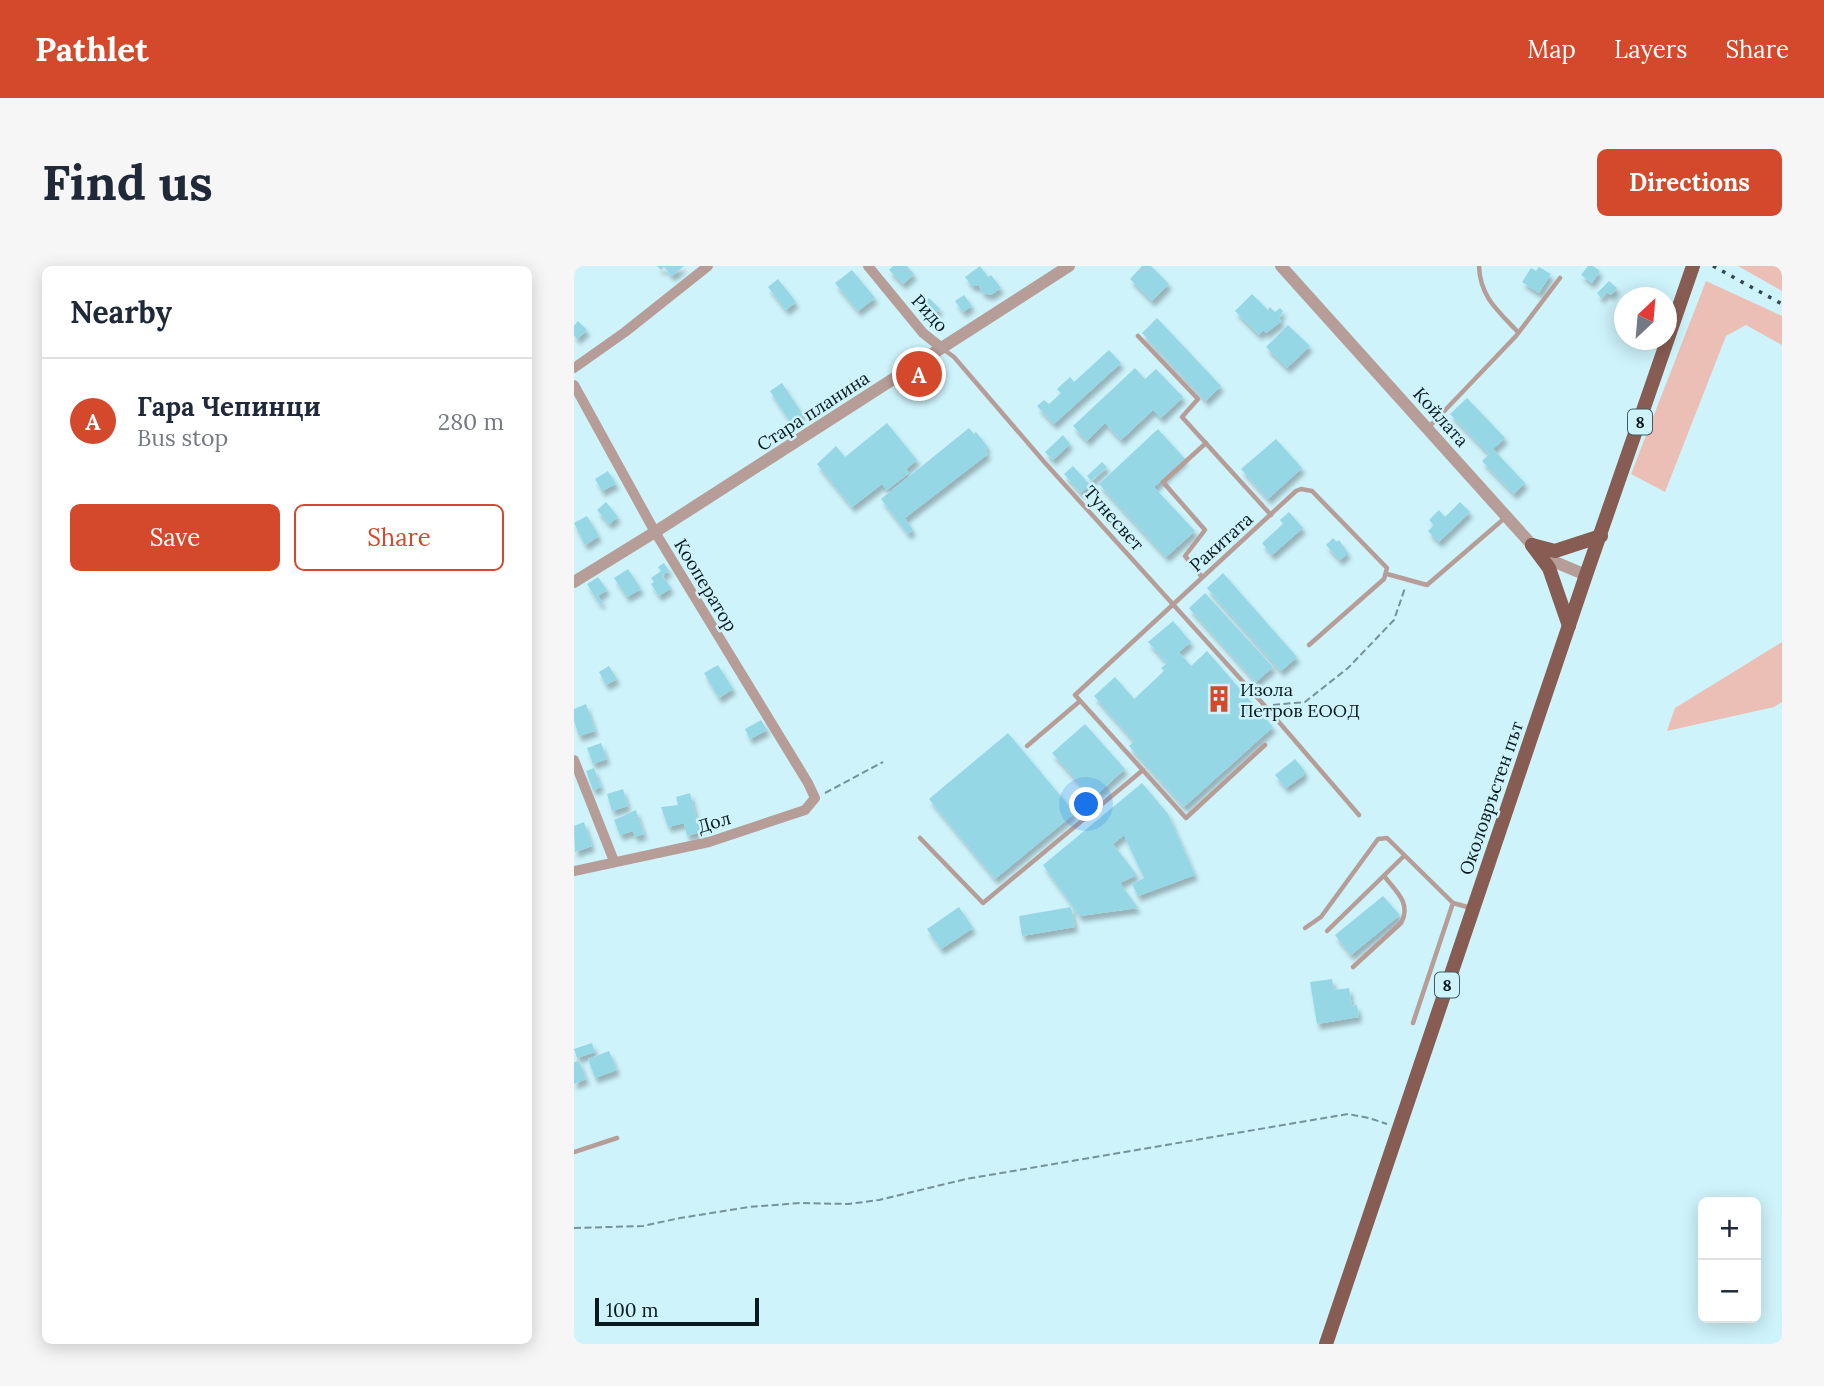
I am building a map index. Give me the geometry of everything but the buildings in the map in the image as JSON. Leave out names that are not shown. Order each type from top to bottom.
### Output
[{"type":"main road","name":"Околовръстен път","points":[[1326,1344],[1693,266]]},
{"type":"main road","points":[[1532,545],[1555,551],[1601,536]]},
{"type":"main road","points":[[1532,545],[1549,568],[1569,626]]},
{"type":"street","points":[[574,368],[625,332],[708,266]]},
{"type":"street","name":"Ридо","points":[[868,266],[923,333],[942,348]]},
{"type":"street","name":"Стара планина","points":[[574,582],[1069,266]]},
{"type":"street","name":"Койлата","points":[[1281,266],[1532,545],[1555,562],[1586,575]]},
{"type":"street","name":"Кооператор","points":[[574,385],[655,532],[815,798]]},
{"type":"street","points":[[574,760],[614,861]]},
{"type":"street","name":"Дол","points":[[574,871],[709,842],[805,810],[815,798]]},
{"type":"lane","points":[[1479,266],[1480,283],[1495,309],[1518,332]]},
{"type":"lane","points":[[1428,429],[1518,332],[1560,278]]},
{"type":"lane","points":[[1139,336],[1198,399],[1182,417],[1271,515]]},
{"type":"lane","name":"Тунесвет","points":[[942,348],[954,357],[1359,815]]},
{"type":"lane","points":[[1202,577],[1185,556],[1205,530],[1163,482],[1206,443]]},
{"type":"lane","name":"Ракитата","points":[[1080,701],[1075,695],[1296,491],[1312,491],[1385,565],[1387,574]]},
{"type":"lane","points":[[1309,645],[1387,574],[1427,585],[1507,517]]},
{"type":"lane","points":[[1027,746],[1080,701],[1186,818],[1265,745]]},
{"type":"lane","points":[[920,838],[983,903],[1143,770]]},
{"type":"lane","points":[[1305,928],[1321,917],[1378,839],[1387,838],[1453,902],[1473,908]]},
{"type":"lane","points":[[1327,931],[1404,856]]},
{"type":"lane","points":[[1353,967],[1401,923],[1405,915],[1403,900],[1384,876]]},
{"type":"lane","points":[[1413,1023],[1453,902]]},
{"type":"lane","points":[[574,1152],[617,1138]]},
{"type":"path","points":[[1265,706],[1306,702],[1348,668],[1394,620],[1408,579]]},
{"type":"path","points":[[815,798],[883,762]]},
{"type":"path","points":[[574,1228],[643,1226],[680,1217],[749,1207],[800,1203],[848,1204],[878,1200],[966,1179],[1348,1114],[1400,1128]]},
{"type":"shaded area","points":[[1738,266],[1782,266],[1782,291]]},
{"type":"shaded area","points":[[1706,281],[1782,316],[1782,345],[1746,325],[1726,336],[1665,492],[1631,474]]},
{"type":"shaded area","points":[[1782,642],[1782,702],[1774,707],[1667,731],[1675,708]]},
{"type":"railway","points":[[1713,266],[1782,304]]},
{"type":"place","name":"Гара Чепинци","points":[[919,374]]},
{"type":"place","name":"Изола Петров ЕООД","points":[[1219,699]]}]
